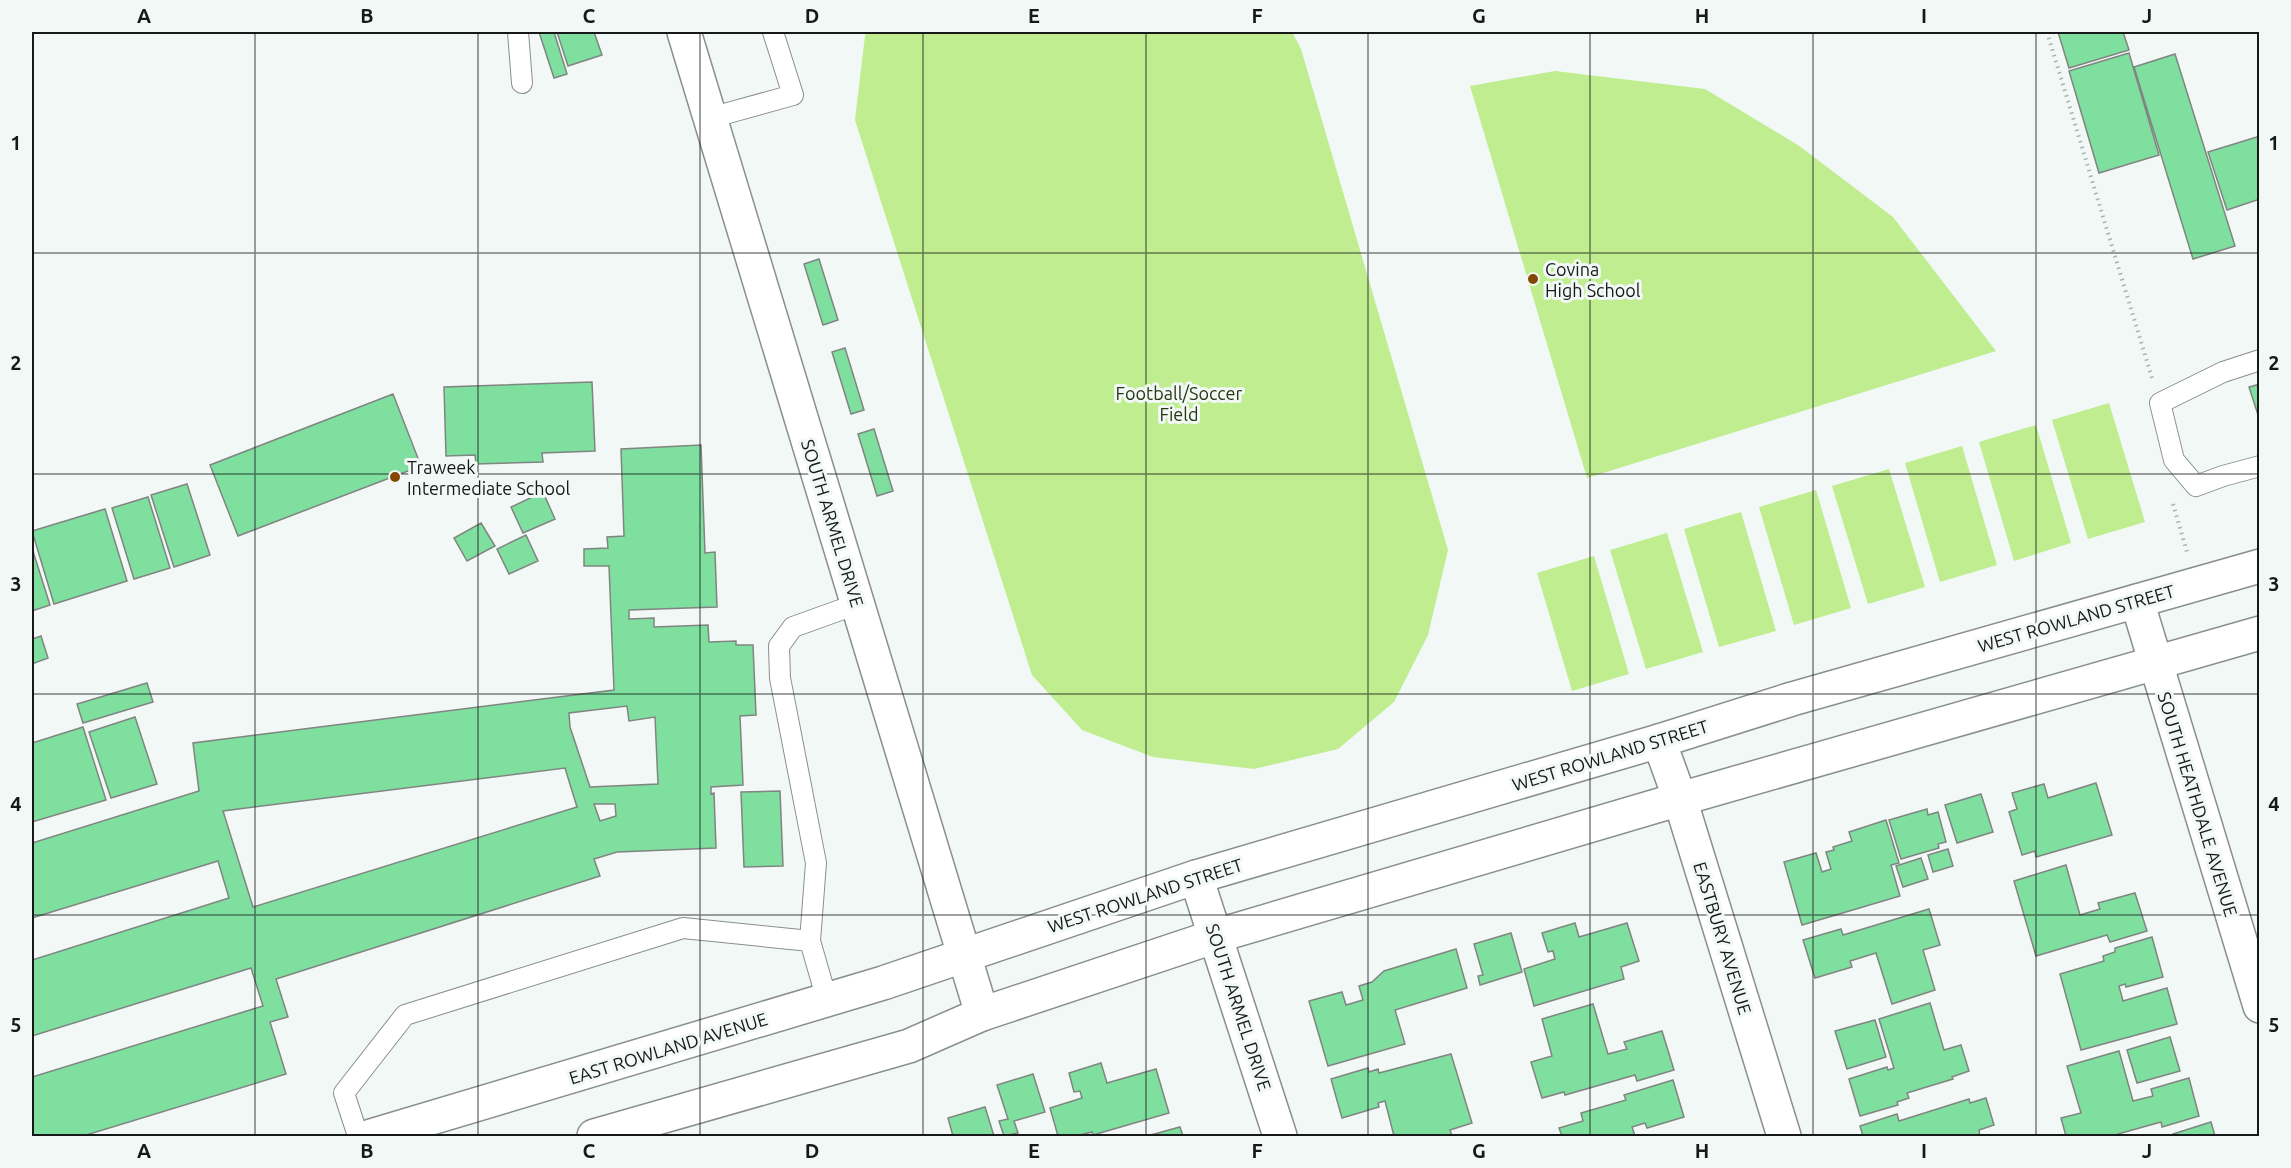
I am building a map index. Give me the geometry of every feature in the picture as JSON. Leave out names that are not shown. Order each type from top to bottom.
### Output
[{"type":"main road","name":"SOUTH ARMEL DRIVE","points":[[684,32],[982,1014]]},
{"type":"main road","name":"WEST ROWLAND STREET","points":[[964,956],[1196,877],[1659,741],[1792,699],[2259,566]]},
{"type":"main road","name":"SOUTH HEATHDALE AVENUE","points":[[2137,601],[2259,1006]]},
{"type":"main road","points":[[594,1137],[626,1132],[909,1046],[982,1014],[1216,936],[1680,799],[2259,633]]},
{"type":"main road","name":"EASTBURY AVENUE","points":[[1659,741],[1680,799],[1784,1137]]},
{"type":"main road","name":"SOUTH ARMEL DRIVE","points":[[1196,877],[1281,1137]]},
{"type":"main road","name":"EAST ROWLAND AVENUE","points":[[371,1137],[827,1000],[964,956]]},
{"type":"lane","points":[[518,32],[522,83]]},
{"type":"lane","points":[[710,118],[793,95],[774,32]]},
{"type":"lane","points":[[2259,360],[2223,372],[2160,403],[2174,460],[2196,486],[2259,466]]},
{"type":"lane","points":[[827,1000],[810,941],[816,863],[780,678],[779,646],[793,627],[857,604]]},
{"type":"lane","points":[[358,1137],[344,1093],[405,1015],[683,928],[810,941]]},
{"type":"path","points":[[2047,32],[2160,403]]},
{"type":"green space","name":"Football/Soccer Field","points":[[867,32],[1292,32],[1301,49],[1448,550],[1428,635],[1394,702],[1338,749],[1254,769],[1153,757],[1082,730],[1032,675],[855,120]]},
{"type":"green space","points":[[1555,71],[1705,89],[1798,145],[1893,217],[1996,351],[1587,478],[1470,86]]},
{"type":"green space","points":[[2109,403],[2145,522],[2088,539],[2052,420]]},
{"type":"green space","points":[[2036,425],[2071,543],[2014,561],[1979,442]]},
{"type":"green space","points":[[1962,446],[1997,565],[1940,582],[1905,463]]},
{"type":"green space","points":[[1889,469],[1925,587],[1868,604],[1832,486]]},
{"type":"green space","points":[[1816,490],[1851,608],[1794,625],[1759,507]]},
{"type":"green space","points":[[1741,512],[1776,631],[1719,647],[1684,529]]},
{"type":"green space","points":[[1667,533],[1703,652],[1646,669],[1610,550]]},
{"type":"green space","points":[[1594,556],[1629,674],[1572,691],[1537,573]]},
{"type":"building","points":[[539,32],[554,32],[567,74],[554,78]]},
{"type":"building","points":[[557,32],[594,32],[602,55],[568,66]]},
{"type":"building","points":[[2058,32],[2123,32],[2129,50],[2069,68]]},
{"type":"building","points":[[2129,53],[2159,155],[2099,173],[2069,71]]},
{"type":"building","points":[[2175,54],[2235,246],[2193,259],[2134,67]]},
{"type":"building","points":[[2260,136],[2260,199],[2227,210],[2208,152]]},
{"type":"building","points":[[819,259],[838,320],[823,325],[804,264]]},
{"type":"building","points":[[845,348],[864,410],[851,414],[832,352]]},
{"type":"building","points":[[592,382],[595,451],[542,453],[543,462],[476,464],[475,455],[446,456],[444,387]]},
{"type":"building","points":[[2260,384],[2260,421],[2249,387]]},
{"type":"building","points":[[393,394],[421,466],[238,536],[210,465]]},
{"type":"building","points":[[874,429],[893,491],[877,496],[858,434]]},
{"type":"building","points":[[701,445],[705,553],[715,552],[717,607],[629,610],[629,619],[654,618],[654,627],[708,625],[709,642],[736,641],[736,645],[753,645],[756,715],[740,716],[743,785],[711,787],[711,794],[714,793],[716,848],[617,852],[594,859],[600,876],[276,979],[288,1017],[270,1022],[286,1074],[83,1136],[32,1136],[32,1077],[263,1006],[251,968],[32,1036],[32,960],[229,898],[218,861],[32,918],[32,843],[199,791],[193,743],[614,690],[609,566],[584,566],[584,549],[608,548],[607,537],[624,536],[621,449]],"holes":[[[627,706],[629,721],[655,717],[658,784],[590,787],[570,727],[569,713]],[[565,768],[577,807],[253,907],[223,811]],[[594,804],[615,804],[616,816],[600,821]]]},
{"type":"building","points":[[187,484],[210,555],[174,567],[151,495]]},
{"type":"building","points":[[543,492],[555,519],[523,533],[511,507]]},
{"type":"building","points":[[148,497],[170,568],[134,579],[112,508]]},
{"type":"building","points":[[105,509],[127,581],[54,604],[32,531]]},
{"type":"building","points":[[481,523],[495,546],[467,561],[454,538]]},
{"type":"building","points":[[526,535],[538,561],[509,574],[497,549]]},
{"type":"building","points":[[32,548],[50,605],[32,611]]},
{"type":"building","points":[[41,636],[48,658],[32,664],[32,639]]},
{"type":"building","points":[[147,683],[153,702],[83,723],[77,704]]},
{"type":"building","points":[[135,717],[157,784],[111,798],[89,732]]},
{"type":"building","points":[[83,727],[106,800],[32,822],[32,743]]},
{"type":"building","points":[[2096,783],[2112,835],[2036,857],[2035,851],[2022,855],[2009,812],[2017,809],[2012,793],[2044,784],[2048,798]]},
{"type":"building","points":[[780,791],[783,866],[744,867],[741,792]]},
{"type":"building","points":[[1981,794],[1993,832],[1957,843],[1945,805]]},
{"type":"building","points":[[1927,809],[1928,815],[1938,812],[1946,842],[1938,844],[1939,848],[1901,859],[1889,820]]},
{"type":"building","points":[[1886,820],[1899,863],[1891,865],[1900,896],[1802,925],[1784,862],[1816,853],[1822,872],[1831,869],[1826,852],[1834,850],[1833,847],[1852,841],[1849,832]]},
{"type":"building","points":[[1948,849],[1953,866],[1933,872],[1928,855]]},
{"type":"building","points":[[1921,858],[1928,879],[1903,887],[1896,866]]},
{"type":"building","points":[[2066,865],[2080,915],[2100,909],[2098,903],[2135,893],[2147,931],[2110,942],[2107,935],[2036,956],[2014,881]]},
{"type":"building","points":[[1929,909],[1940,945],[1923,950],[1935,990],[1892,1004],[1876,953],[1850,961],[1852,967],[1815,978],[1803,940],[1841,929],[1843,935]]},
{"type":"building","points":[[1575,923],[1579,937],[1627,923],[1639,961],[1621,967],[1624,979],[1534,1006],[1524,969],[1555,959],[1553,951],[1548,952],[1542,933]]},
{"type":"building","points":[[1511,933],[1522,972],[1480,985],[1478,976],[1483,975],[1474,944]]},
{"type":"building","points":[[2152,937],[2163,977],[2126,987],[2125,984],[2119,986],[2123,1001],[2167,988],[2177,1024],[2081,1050],[2060,974],[2104,961],[2103,956],[2115,952],[2115,948]]},
{"type":"building","points":[[1456,949],[1467,988],[1395,1010],[1405,1044],[1328,1066],[1309,1001],[1342,992],[1346,1005],[1363,1000],[1359,986],[1372,982],[1384,971]]},
{"type":"building","points":[[1930,1003],[1944,1050],[1961,1045],[1969,1071],[1952,1077],[1953,1079],[1907,1093],[1909,1098],[1897,1102],[1898,1105],[1860,1116],[1849,1079],[1887,1067],[1888,1070],[1894,1068],[1879,1019]]},
{"type":"building","points":[[1593,1004],[1608,1054],[1627,1049],[1624,1042],[1662,1031],[1674,1070],[1637,1081],[1635,1075],[1565,1095],[1564,1092],[1542,1098],[1531,1062],[1552,1056],[1542,1019]]},
{"type":"building","points":[[1875,1020],[1886,1057],[1847,1069],[1835,1031]]},
{"type":"building","points":[[2170,1037],[2180,1071],[2137,1083],[2127,1050]]},
{"type":"building","points":[[2119,1051],[2133,1101],[2153,1096],[2151,1089],[2189,1078],[2199,1116],[2162,1127],[2161,1122],[2111,1136],[2066,1136],[2061,1118],[2081,1113],[2067,1066]]},
{"type":"building","points":[[1451,1054],[1472,1123],[1450,1130],[1452,1136],[1394,1136],[1385,1101],[1378,1103],[1379,1107],[1342,1118],[1331,1079],[1368,1068],[1369,1072],[1378,1069],[1379,1073]]},
{"type":"building","points":[[1101,1063],[1107,1083],[1156,1069],[1169,1113],[1093,1135],[1092,1132],[1076,1136],[1058,1136],[1050,1108],[1082,1098],[1080,1091],[1074,1092],[1069,1073]]},
{"type":"building","points":[[1033,1074],[1045,1112],[1014,1121],[1018,1133],[1004,1136],[999,1121],[1008,1119],[997,1085]]},
{"type":"building","points":[[1673,1080],[1684,1117],[1647,1128],[1645,1123],[1632,1127],[1635,1136],[1562,1136],[1559,1128],[1583,1121],[1581,1113],[1626,1100],[1624,1095]]},
{"type":"building","points":[[1986,1098],[1994,1125],[1979,1130],[1980,1136],[1863,1136],[1860,1126],[1897,1114],[1899,1121],[1969,1099],[1970,1103]]},
{"type":"building","points":[[985,1107],[994,1136],[953,1136],[948,1118]]},
{"type":"building","points":[[2211,1122],[2215,1136],[2174,1136],[2173,1134]]},
{"type":"building","points":[[1180,1127],[1183,1136],[1147,1136]]},
{"type":"place","name":"Covina High School","points":[[1533,279]]},
{"type":"place","name":"Traweek Intermediate School","points":[[395,477]]}]
